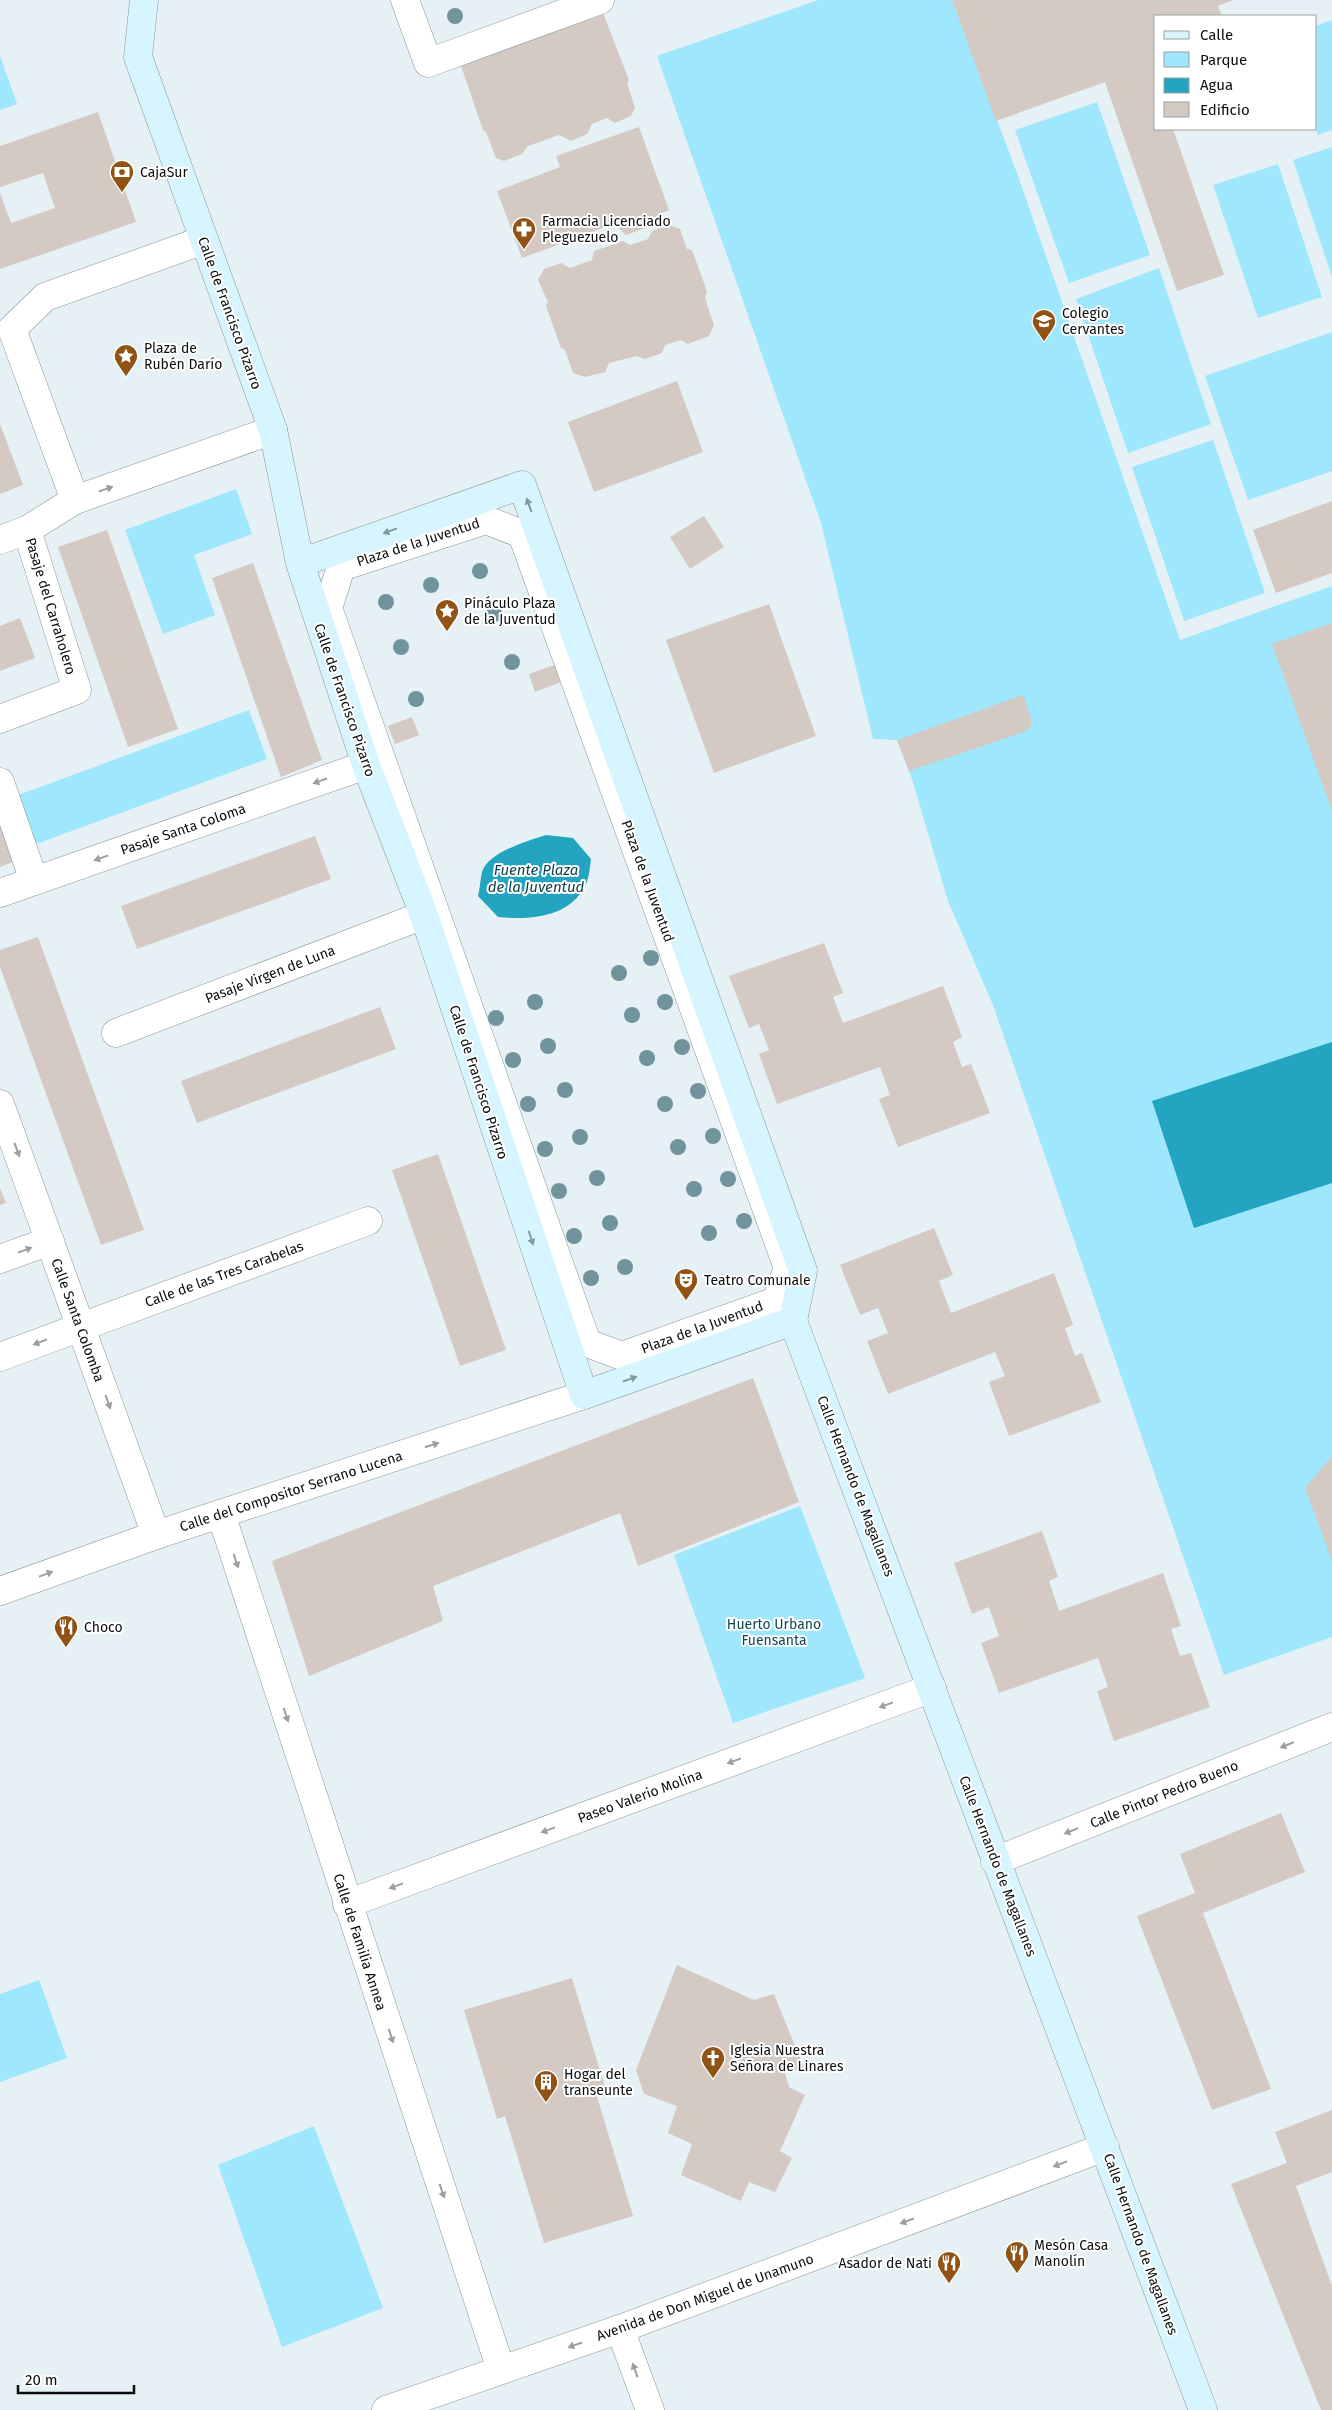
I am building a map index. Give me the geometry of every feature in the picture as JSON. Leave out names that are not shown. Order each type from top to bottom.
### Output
[{"type":"street","name":"Calle de Francisco Pizarro","points":[[144,0],[138,57],[273,430],[300,563],[366,765],[424,915],[584,1395]]},
{"type":"street","points":[[405,0],[428,64],[600,0]]},
{"type":"street","points":[[75,500],[12,329],[45,297],[204,240]]},
{"type":"street","points":[[0,540],[27,530],[75,500],[273,430]]},
{"type":"street","name":"Plaza de la Juventud","points":[[300,563],[522,484],[803,1271],[793,1321],[584,1395]]},
{"type":"street","name":"Plaza de la Juventud","points":[[486,520],[522,534],[788,1268],[776,1301],[622,1356],[587,1343],[328,608],[341,567],[486,520]]},
{"type":"street","name":"Pasaje del Carraholero","points":[[0,718],[77,690],[27,530]]},
{"type":"street","name":"Pasaje Santa Coloma","points":[[0,893],[366,765]]},
{"type":"street","points":[[0,782],[34,881]]},
{"type":"street","name":"Pasaje Virgen de Luna","points":[[116,1032],[424,915]]},
{"type":"street","name":"Calle Santa Colomba","points":[[0,1104],[156,1535]]},
{"type":"street","name":"Calle de las Tres Carabelas","points":[[0,1357],[368,1221]]},
{"type":"street","points":[[0,1259],[50,1241]]},
{"type":"street","name":"Calle Hernando de Magallanes","points":[[793,1321],[1203,2410]]},
{"type":"street","name":"Calle del Compositor Serrano Lucena","points":[[0,1590],[156,1535],[584,1395]]},
{"type":"street","name":"Calle de Familia Annea","points":[[221,1514],[501,2370]]},
{"type":"street","name":"Paseo Valerio Molina","points":[[347,1904],[932,1688]]},
{"type":"street","name":"Calle Pintor Pedro Bueno","points":[[995,1861],[1332,1726]]},
{"type":"street","name":"Avenida de Don Miguel de Unamuno","points":[[386,2410],[433,2402],[501,2370],[620,2329],[1105,2147]]},
{"type":"street","points":[[620,2329],[650,2410]]},
{"type":"green space","points":[[818,0],[952,0],[1018,176],[1180,640],[1332,586],[1332,1637],[1224,1675],[993,1005],[948,901],[912,779],[897,740],[873,739],[821,523],[657,56]]},
{"type":"green space","points":[[1332,20],[1332,130],[1318,135],[1316,130],[1317,26]]},
{"type":"green space","points":[[0,56],[17,104],[0,110]]},
{"type":"green space","points":[[1097,102],[1150,255],[1069,283],[1015,130]]},
{"type":"green space","points":[[1332,147],[1332,277],[1293,160]]},
{"type":"green space","points":[[1278,164],[1322,297],[1258,318],[1213,185]]},
{"type":"green space","points":[[1159,268],[1211,424],[1128,453],[1076,299]]},
{"type":"green space","points":[[1332,332],[1332,471],[1248,500],[1205,376]]},
{"type":"green space","points":[[1213,440],[1265,593],[1184,621],[1132,467]]},
{"type":"green space","points":[[236,489],[252,534],[194,555],[215,615],[163,634],[125,530]]},
{"type":"green space","points":[[249,710],[267,759],[31,846],[13,797]]},
{"type":"green space","name":"Huerto Urbano Fuensanta","points":[[800,1506],[865,1678],[733,1723],[674,1555]]},
{"type":"green space","points":[[39,1980],[67,2058],[0,2082],[0,1994]]},
{"type":"green space","points":[[314,2126],[383,2308],[282,2347],[218,2165]]},
{"type":"water","name":"Fuente Plaza de la Juventud","points":[[546,835],[573,838],[591,859],[585,886],[578,897],[559,911],[535,917],[498,917],[478,896],[482,872],[486,865],[509,848]]},
{"type":"water","points":[[1332,1042],[1332,1183],[1194,1228],[1152,1101]]},
{"type":"building","points":[[952,0],[1234,0],[1218,6],[1222,15],[1154,15],[1154,130],[1173,130],[1224,275],[1177,291],[1105,82],[996,121]]},
{"type":"building","points":[[603,13],[629,80],[627,83],[635,108],[631,116],[615,123],[607,118],[592,124],[587,134],[571,141],[559,135],[528,146],[522,154],[504,161],[496,158],[486,132],[483,130],[459,60]]},
{"type":"building","points":[[98,112],[136,222],[0,269],[0,193],[11,223],[55,208],[43,173],[0,187],[0,146]]},
{"type":"building","points":[[639,127],[669,210],[659,214],[662,222],[626,235],[614,224],[522,258],[497,191],[560,167],[556,156]]},
{"type":"building","points":[[669,225],[680,229],[687,249],[692,250],[707,291],[705,298],[714,325],[709,336],[688,344],[681,340],[665,345],[662,353],[645,359],[637,356],[609,363],[605,372],[585,377],[573,373],[565,350],[561,348],[546,306],[548,302],[538,280],[544,269],[561,263],[570,268],[592,260],[594,251],[623,241],[630,245],[648,239],[652,231]]},
{"type":"building","points":[[677,381],[703,452],[594,492],[568,422]]},
{"type":"building","points":[[0,424],[23,485],[0,494]]},
{"type":"building","points":[[1332,501],[1332,573],[1276,593],[1253,530]]},
{"type":"building","points":[[704,516],[724,547],[690,569],[670,537]]},
{"type":"building","points":[[107,530],[178,729],[128,747],[58,547]]},
{"type":"building","points":[[253,563],[322,760],[281,777],[212,578]]},
{"type":"building","points":[[769,604],[816,736],[714,773],[666,640]]},
{"type":"building","points":[[20,618],[35,658],[0,671],[0,626]]},
{"type":"building","points":[[1332,623],[1332,811],[1272,644]]},
{"type":"building","points":[[554,665],[561,682],[535,692],[529,674]]},
{"type":"building","points":[[1023,695],[1031,719],[1031,726],[1024,732],[909,771],[897,740]]},
{"type":"building","points":[[412,717],[419,735],[395,744],[388,726]]},
{"type":"building","points":[[0,813],[18,860],[0,867]]},
{"type":"building","points":[[315,836],[331,879],[137,949],[121,906]]},
{"type":"building","points":[[38,937],[144,1230],[101,1245],[0,967],[0,950]]},
{"type":"building","points":[[824,943],[843,993],[833,997],[843,1023],[943,986],[962,1037],[953,1042],[962,1067],[971,1064],[990,1113],[898,1147],[879,1099],[890,1095],[880,1067],[777,1104],[759,1054],[769,1050],[759,1024],[749,1028],[729,976]]},
{"type":"building","points":[[380,1007],[396,1049],[197,1123],[181,1081]]},
{"type":"building","points":[[438,1154],[506,1350],[460,1366],[392,1170]]},
{"type":"building","points":[[0,1188],[6,1203],[0,1205]]},
{"type":"building","points":[[934,1228],[953,1275],[939,1281],[951,1313],[1054,1273],[1073,1325],[1065,1328],[1075,1356],[1082,1353],[1101,1402],[1009,1436],[989,1382],[1005,1376],[995,1352],[888,1394],[867,1341],[888,1333],[878,1308],[860,1315],[840,1265]]},
{"type":"building","points":[[753,1378],[799,1502],[638,1566],[620,1513],[433,1586],[443,1621],[309,1676],[272,1561]]},
{"type":"building","points":[[1332,1456],[1332,1560],[1305,1488]]},
{"type":"building","points":[[1042,1531],[1058,1577],[1049,1581],[1059,1611],[1163,1573],[1181,1626],[1171,1629],[1180,1656],[1191,1653],[1210,1707],[1114,1741],[1097,1691],[1108,1687],[1098,1658],[999,1693],[981,1643],[999,1636],[989,1607],[972,1614],[954,1563]]},
{"type":"building","points":[[1281,1813],[1305,1872],[1203,1913],[1271,2089],[1212,2110],[1137,1916],[1195,1893],[1180,1854]]},
{"type":"building","name":"Iglesia Nuestra Señora de Linares","points":[[677,1965],[754,2000],[774,1994],[804,2068],[785,2072],[789,2087],[805,2095],[780,2151],[792,2158],[775,2192],[749,2182],[741,2201],[681,2175],[692,2144],[668,2133],[677,2106],[644,2094],[636,2070]]},
{"type":"building","name":"Hogar del transeunte","points":[[572,1978],[605,2087],[595,2090],[633,2216],[544,2243],[505,2116],[497,2119],[464,2010]]},
{"type":"building","points":[[1332,2110],[1332,2172],[1296,2186],[1332,2286],[1332,2410],[1321,2410],[1231,2184],[1287,2163],[1275,2132]]},
{"type":"place","name":"CajaSur","points":[[122,193]]},
{"type":"place","name":"Farmacia Licenciado Pleguezuelo","points":[[524,250]]},
{"type":"place","name":"Colegio Cervantes","points":[[1044,342]]},
{"type":"place","name":"Plaza de Rubén Darío","points":[[126,377]]},
{"type":"place","name":"Pináculo Plaza de la Juventud","points":[[447,632]]},
{"type":"place","name":"Teatro Comunale","points":[[686,1301]]},
{"type":"place","name":"Choco","points":[[66,1648]]},
{"type":"place","name":"Iglesia Nuestra Señora de Linares","points":[[713,2079]]},
{"type":"place","name":"Hogar del transeunte","points":[[546,2103]]},
{"type":"place","name":"Mesón Casa Manolín","points":[[1017,2274]]},
{"type":"place","name":"Asador de Nati","points":[[949,2284]]}]
